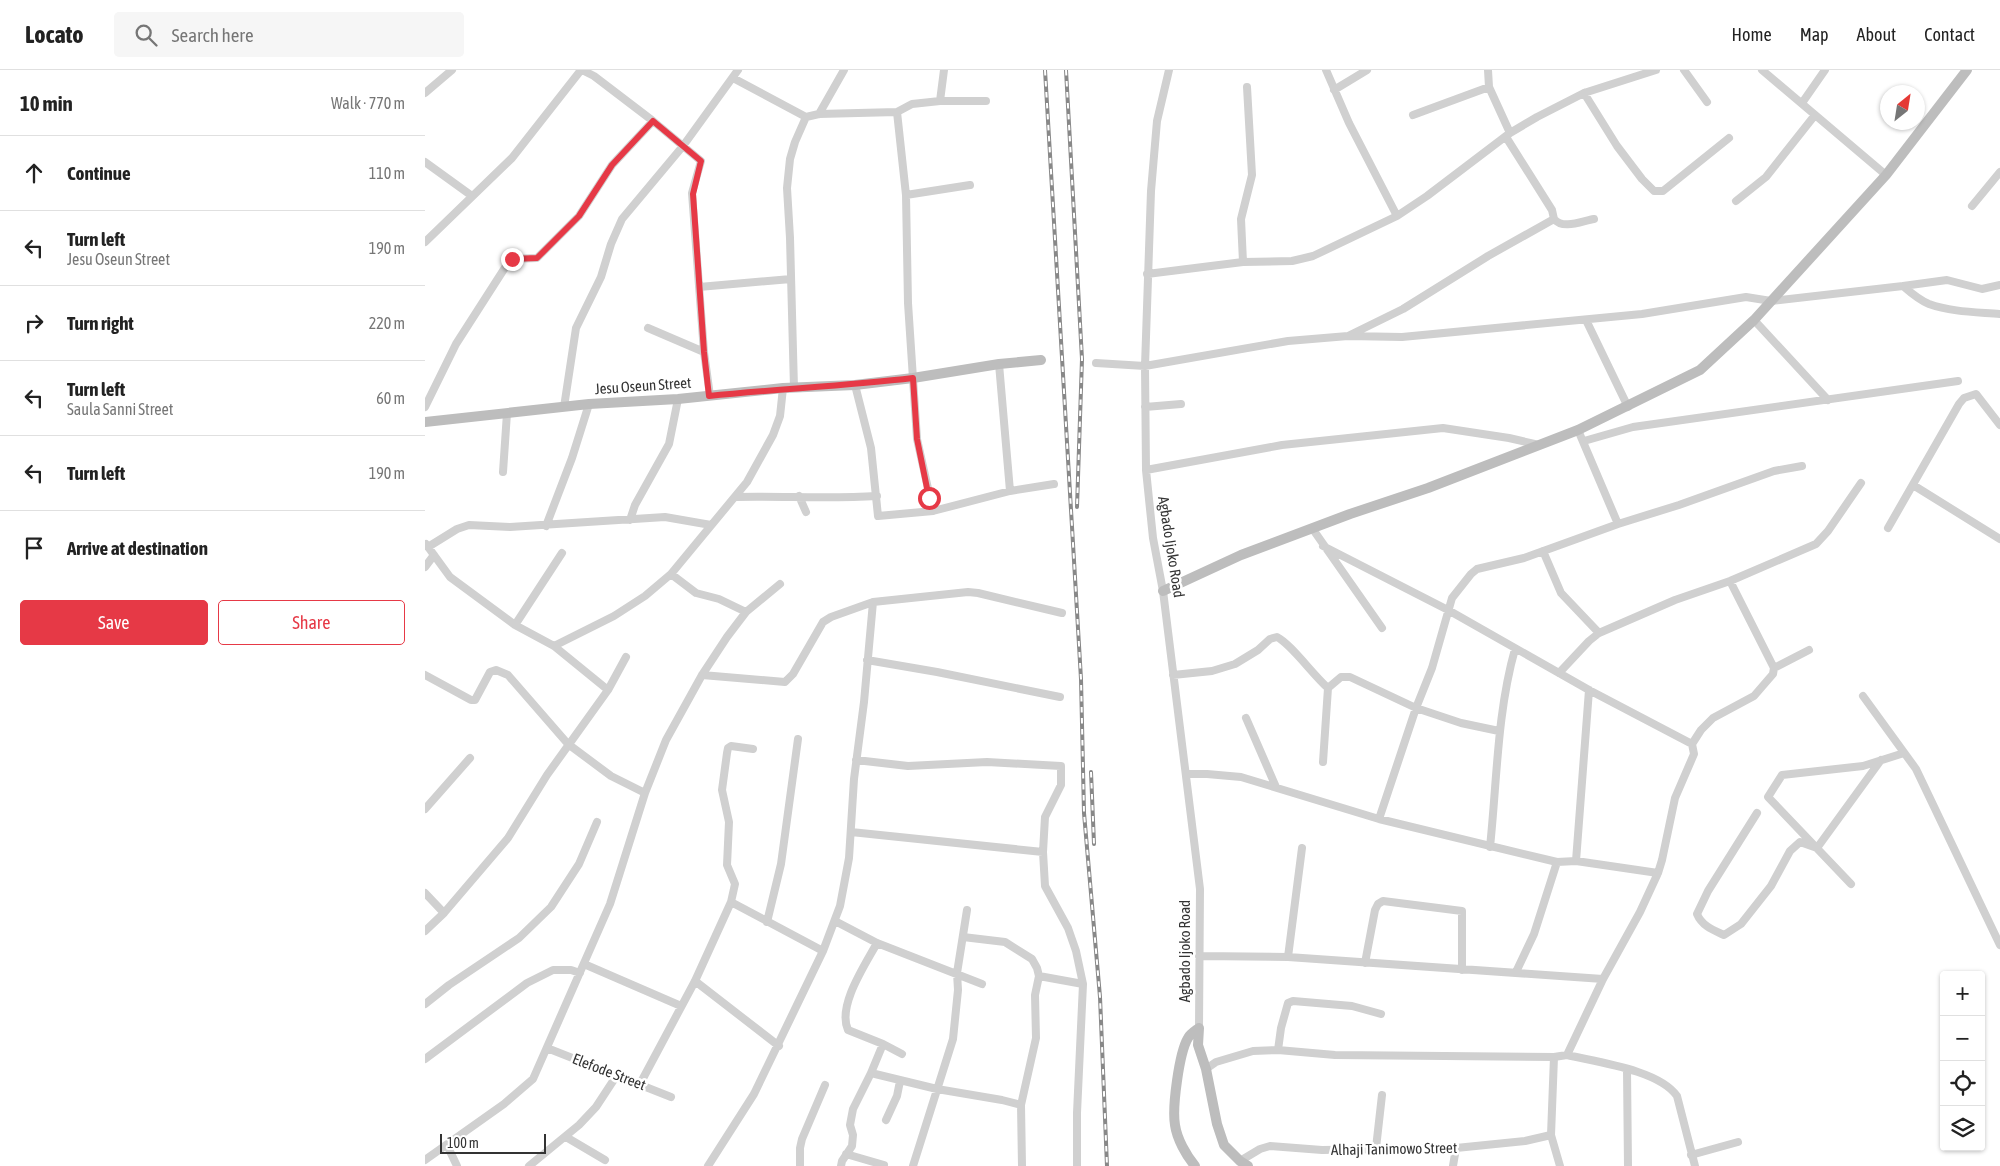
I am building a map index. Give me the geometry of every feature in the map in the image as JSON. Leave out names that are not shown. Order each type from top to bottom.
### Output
[{"type":"main road","points":[[1163,591],[1241,555],[1428,488],[1579,430],[1700,370],[1754,320],[1887,175],[1967,70]]},
{"type":"main road","name":"Jesu Oseun Street","points":[[425,422],[589,404],[677,399],[783,388],[855,385],[999,364],[1041,360]]},
{"type":"main road","points":[[1195,1166],[1187,1157],[1175,1125],[1174,1103],[1178,1075],[1188,1036],[1199,1028]]},
{"type":"main road","name":"Agbado Ijoko Road","points":[[1199,1028],[1198,1045],[1206,1069],[1219,1131],[1224,1145],[1244,1164]]},
{"type":"street","points":[[425,93],[452,70]]},
{"type":"street","points":[[425,242],[512,158],[582,70],[597,73],[701,161],[693,194],[704,352],[709,396]]},
{"type":"street","points":[[819,114],[844,70]]},
{"type":"street","points":[[940,101],[944,70]]},
{"type":"street","name":"Agbado Ijoko Road","points":[[1169,70],[1157,121],[1147,274],[1145,366],[1146,470],[1153,538],[1163,591],[1187,774],[1201,898],[1199,1028]]},
{"type":"street","points":[[1326,70],[1349,123],[1397,216]]},
{"type":"street","points":[[1334,90],[1367,70]]},
{"type":"street","points":[[1488,70],[1489,87],[1508,135],[1553,210],[1554,219],[1557,223],[1563,225],[1594,219]]},
{"type":"street","points":[[1147,274],[1243,262],[1301,260],[1397,216],[1508,135],[1584,93],[1656,70]]},
{"type":"street","points":[[1684,70],[1707,102]]},
{"type":"street","points":[[1762,70],[1887,175]]},
{"type":"street","points":[[1802,103],[1825,70]]},
{"type":"street","points":[[564,407],[576,328],[601,276],[622,218],[683,146],[735,73],[806,116],[897,112],[912,104],[940,101],[986,101]]},
{"type":"street","points":[[1243,262],[1241,219],[1252,175],[1247,87]]},
{"type":"street","points":[[1413,115],[1489,87]]},
{"type":"street","points":[[1584,93],[1617,146],[1642,179],[1654,190],[1663,191],[1729,138]]},
{"type":"street","points":[[897,112],[906,194],[908,303],[917,439],[933,511]]},
{"type":"street","points":[[1736,201],[1765,177],[1815,115]]},
{"type":"street","points":[[794,388],[790,238],[787,203],[788,175],[795,142],[806,116]]},
{"type":"street","points":[[425,407],[456,344],[508,263],[512,259],[537,258],[579,216],[612,165],[653,121]]},
{"type":"street","points":[[425,162],[472,196]]},
{"type":"street","points":[[1972,206],[2000,172]]},
{"type":"street","points":[[906,194],[970,185]]},
{"type":"street","points":[[1348,336],[1408,306],[1487,256],[1554,219]]},
{"type":"street","points":[[699,287],[791,280]]},
{"type":"street","points":[[1096,363],[1145,366],[1288,341],[1348,336],[1402,337],[1586,320],[1642,314],[1746,297],[1771,301],[1947,280],[1982,289],[2000,285]]},
{"type":"street","points":[[1903,286],[1917,298],[1929,304],[2000,314]]},
{"type":"street","points":[[1586,320],[1628,407]]},
{"type":"street","points":[[1754,320],[1828,400]]},
{"type":"street","points":[[648,328],[704,352]]},
{"type":"street","points":[[999,364],[1009,491]]},
{"type":"street","points":[[1584,441],[1633,427],[1958,381]]},
{"type":"street","points":[[855,385],[871,448],[878,516],[933,511],[1009,491],[1053,484]]},
{"type":"street","points":[[554,646],[615,616],[645,596],[671,574],[747,482],[773,435],[780,416],[783,388]]},
{"type":"street","points":[[1888,528],[1959,404],[1965,398],[1976,394],[2000,425]]},
{"type":"street","points":[[630,520],[635,505],[669,444],[677,399]]},
{"type":"street","points":[[546,526],[572,458],[589,404]]},
{"type":"street","points":[[1145,407],[1181,404]]},
{"type":"street","points":[[503,472],[507,413]]},
{"type":"street","points":[[1146,470],[1282,445],[1443,428],[1509,438],[1540,445]]},
{"type":"street","points":[[1579,430],[1618,524]]},
{"type":"street","points":[[1379,820],[1416,708],[1432,668],[1452,598],[1477,569],[1543,551],[1618,524],[1679,506],[1774,471],[1802,466]]},
{"type":"street","points":[[1559,673],[1599,633],[1675,600],[1730,581],[1817,544],[1829,531],[1861,483]]},
{"type":"street","points":[[1913,485],[2000,539]]},
{"type":"street","points":[[736,497],[799,496],[840,498],[877,496]]},
{"type":"street","points":[[799,496],[806,512]]},
{"type":"street","points":[[607,690],[554,646],[515,625],[450,577],[426,545],[469,525],[546,526],[665,517],[711,525]]},
{"type":"street","points":[[1312,528],[1382,628]]},
{"type":"street","points":[[1323,546],[1448,610],[1589,690],[1692,744]]},
{"type":"street","points":[[1543,551],[1561,593],[1599,633]]},
{"type":"street","points":[[515,625],[562,553]]},
{"type":"street","points":[[425,567],[434,555]]},
{"type":"street","points":[[671,574],[696,593],[719,599],[746,612]]},
{"type":"street","points":[[1567,1055],[1603,979],[1640,912],[1658,873],[1675,798],[1694,754],[1692,744],[1701,730],[1713,718],[1754,696],[1773,674],[1774,668],[1730,581]]},
{"type":"street","points":[[425,1160],[504,1104],[533,1079],[610,904],[645,793],[667,740],[702,675],[746,612],[780,584]]},
{"type":"street","points":[[702,675],[785,682],[793,674],[823,622],[831,617],[873,602],[978,592],[1062,613]]},
{"type":"street","points":[[708,1166],[750,1103],[779,1046],[823,950],[840,906],[846,879],[856,760],[864,702],[873,602]]},
{"type":"street","points":[[1173,675],[1211,672],[1235,664],[1258,650],[1270,639],[1277,637],[1284,641],[1328,688]]},
{"type":"street","points":[[1490,847],[1499,731],[1505,683],[1515,649]]},
{"type":"street","points":[[1774,668],[1809,650]]},
{"type":"street","points":[[425,931],[444,913],[507,838],[568,744],[607,690],[626,657]]},
{"type":"street","points":[[867,660],[1060,697]]},
{"type":"street","points":[[425,687],[428,677],[471,700],[475,700],[491,672],[496,670],[502,672],[529,698],[568,744],[611,776],[645,793]]},
{"type":"street","points":[[1323,762],[1328,688],[1345,676],[1416,708],[1461,723],[1499,731]]},
{"type":"street","points":[[1576,861],[1589,690]]},
{"type":"street","points":[[1863,696],[1916,769],[2000,945]]},
{"type":"street","points":[[1246,718],[1276,787]]},
{"type":"street","points":[[767,922],[781,864],[799,739]]},
{"type":"street","points":[[639,1084],[695,981],[731,902],[735,884],[727,865],[729,822],[722,790],[727,753],[728,748],[731,746],[753,749]]},
{"type":"street","points":[[1851,884],[1768,797],[1782,775],[1863,766],[1904,753]]},
{"type":"street","points":[[425,809],[470,758]]},
{"type":"street","points":[[856,760],[908,766],[987,762],[1061,766],[1061,785],[1045,817],[1043,852],[1045,886],[1068,928],[1076,951],[1083,984],[1077,1113],[1077,1166]]},
{"type":"street","points":[[1817,848],[1881,760]]},
{"type":"street","points":[[1187,774],[1241,777],[1379,820],[1557,862],[1576,861],[1658,873]]},
{"type":"street","points":[[1757,813],[1708,891],[1697,914],[1699,920],[1709,929],[1724,935],[1741,924],[1771,886],[1790,851],[1800,842],[1817,848]]},
{"type":"street","points":[[425,1004],[449,985],[519,938],[551,907],[579,864],[597,822]]},
{"type":"street","points":[[851,832],[1043,852]]},
{"type":"street","points":[[1288,957],[1302,848]]},
{"type":"street","points":[[1516,972],[1534,934],[1557,862]]},
{"type":"street","points":[[425,893],[444,913]]},
{"type":"street","points":[[1365,963],[1375,910],[1378,904],[1383,901],[1462,911],[1462,970]]},
{"type":"street","points":[[731,902],[823,950]]},
{"type":"street","points":[[913,1166],[953,1039],[958,990],[957,972],[967,910]]},
{"type":"street","points":[[835,920],[877,943],[957,972],[982,984]]},
{"type":"street","points":[[963,937],[1005,942],[1032,960],[1039,976],[1035,995],[1036,1038],[1021,1105],[1022,1166]]},
{"type":"street","points":[[877,943],[847,1004],[845,1024],[848,1030],[903,1054]]},
{"type":"street","points":[[1199,956],[1288,957],[1603,979]]},
{"type":"street","points":[[584,964],[681,1006]]},
{"type":"street","points":[[425,1059],[527,983],[553,970],[571,970],[580,973]]},
{"type":"street","points":[[1039,976],[1083,984]]},
{"type":"street","points":[[695,981],[779,1046]]},
{"type":"street","points":[[1278,1050],[1281,1028],[1288,1002],[1345,1005],[1381,1014]]},
{"type":"street","points":[[841,1166],[841,1161],[852,1146],[853,1135],[850,1124],[853,1109],[883,1044]]},
{"type":"street","name":"Elefode Street","points":[[547,1048],[671,1097]]},
{"type":"street","points":[[1206,1069],[1216,1062],[1253,1051],[1278,1050],[1335,1055],[1554,1057],[1567,1055],[1656,1079],[1673,1090],[1677,1096],[1695,1166]]},
{"type":"street","points":[[1554,1057],[1551,1135],[1559,1166]]},
{"type":"street","points":[[1627,1070],[1628,1166]]},
{"type":"street","points":[[871,1073],[937,1089],[1021,1105]]},
{"type":"street","points":[[529,1166],[566,1136],[596,1107],[617,1075]]},
{"type":"street","points":[[886,1120],[897,1096],[900,1081]]},
{"type":"street","points":[[800,1166],[802,1140],[825,1085]]},
{"type":"street","points":[[1376,1148],[1382,1095]]},
{"type":"street","name":"Alhaji Tanimowo Street","points":[[1244,1164],[1260,1149],[1270,1146],[1322,1150],[1456,1148],[1525,1141],[1551,1135]]},
{"type":"street","points":[[566,1136],[605,1160]]},
{"type":"street","points":[[1691,1155],[1738,1142]]},
{"type":"street","points":[[447,1145],[457,1166]]},
{"type":"street","points":[[1453,1166],[1456,1148]]},
{"type":"street","points":[[846,1154],[884,1164]]},
{"type":"railway","points":[[1045,70],[1081,679],[1084,813],[1100,997],[1107,1166]]},
{"type":"railway","points":[[1066,70],[1082,359],[1077,507]]},
{"type":"railway","points":[[1091,772],[1094,844]]},
{"type":"route","points":[[512,259],[537,258],[579,216],[612,165],[653,121],[701,161],[693,194],[704,352],[709,396],[783,388],[855,385],[913,378],[917,439],[929,498]]}]
